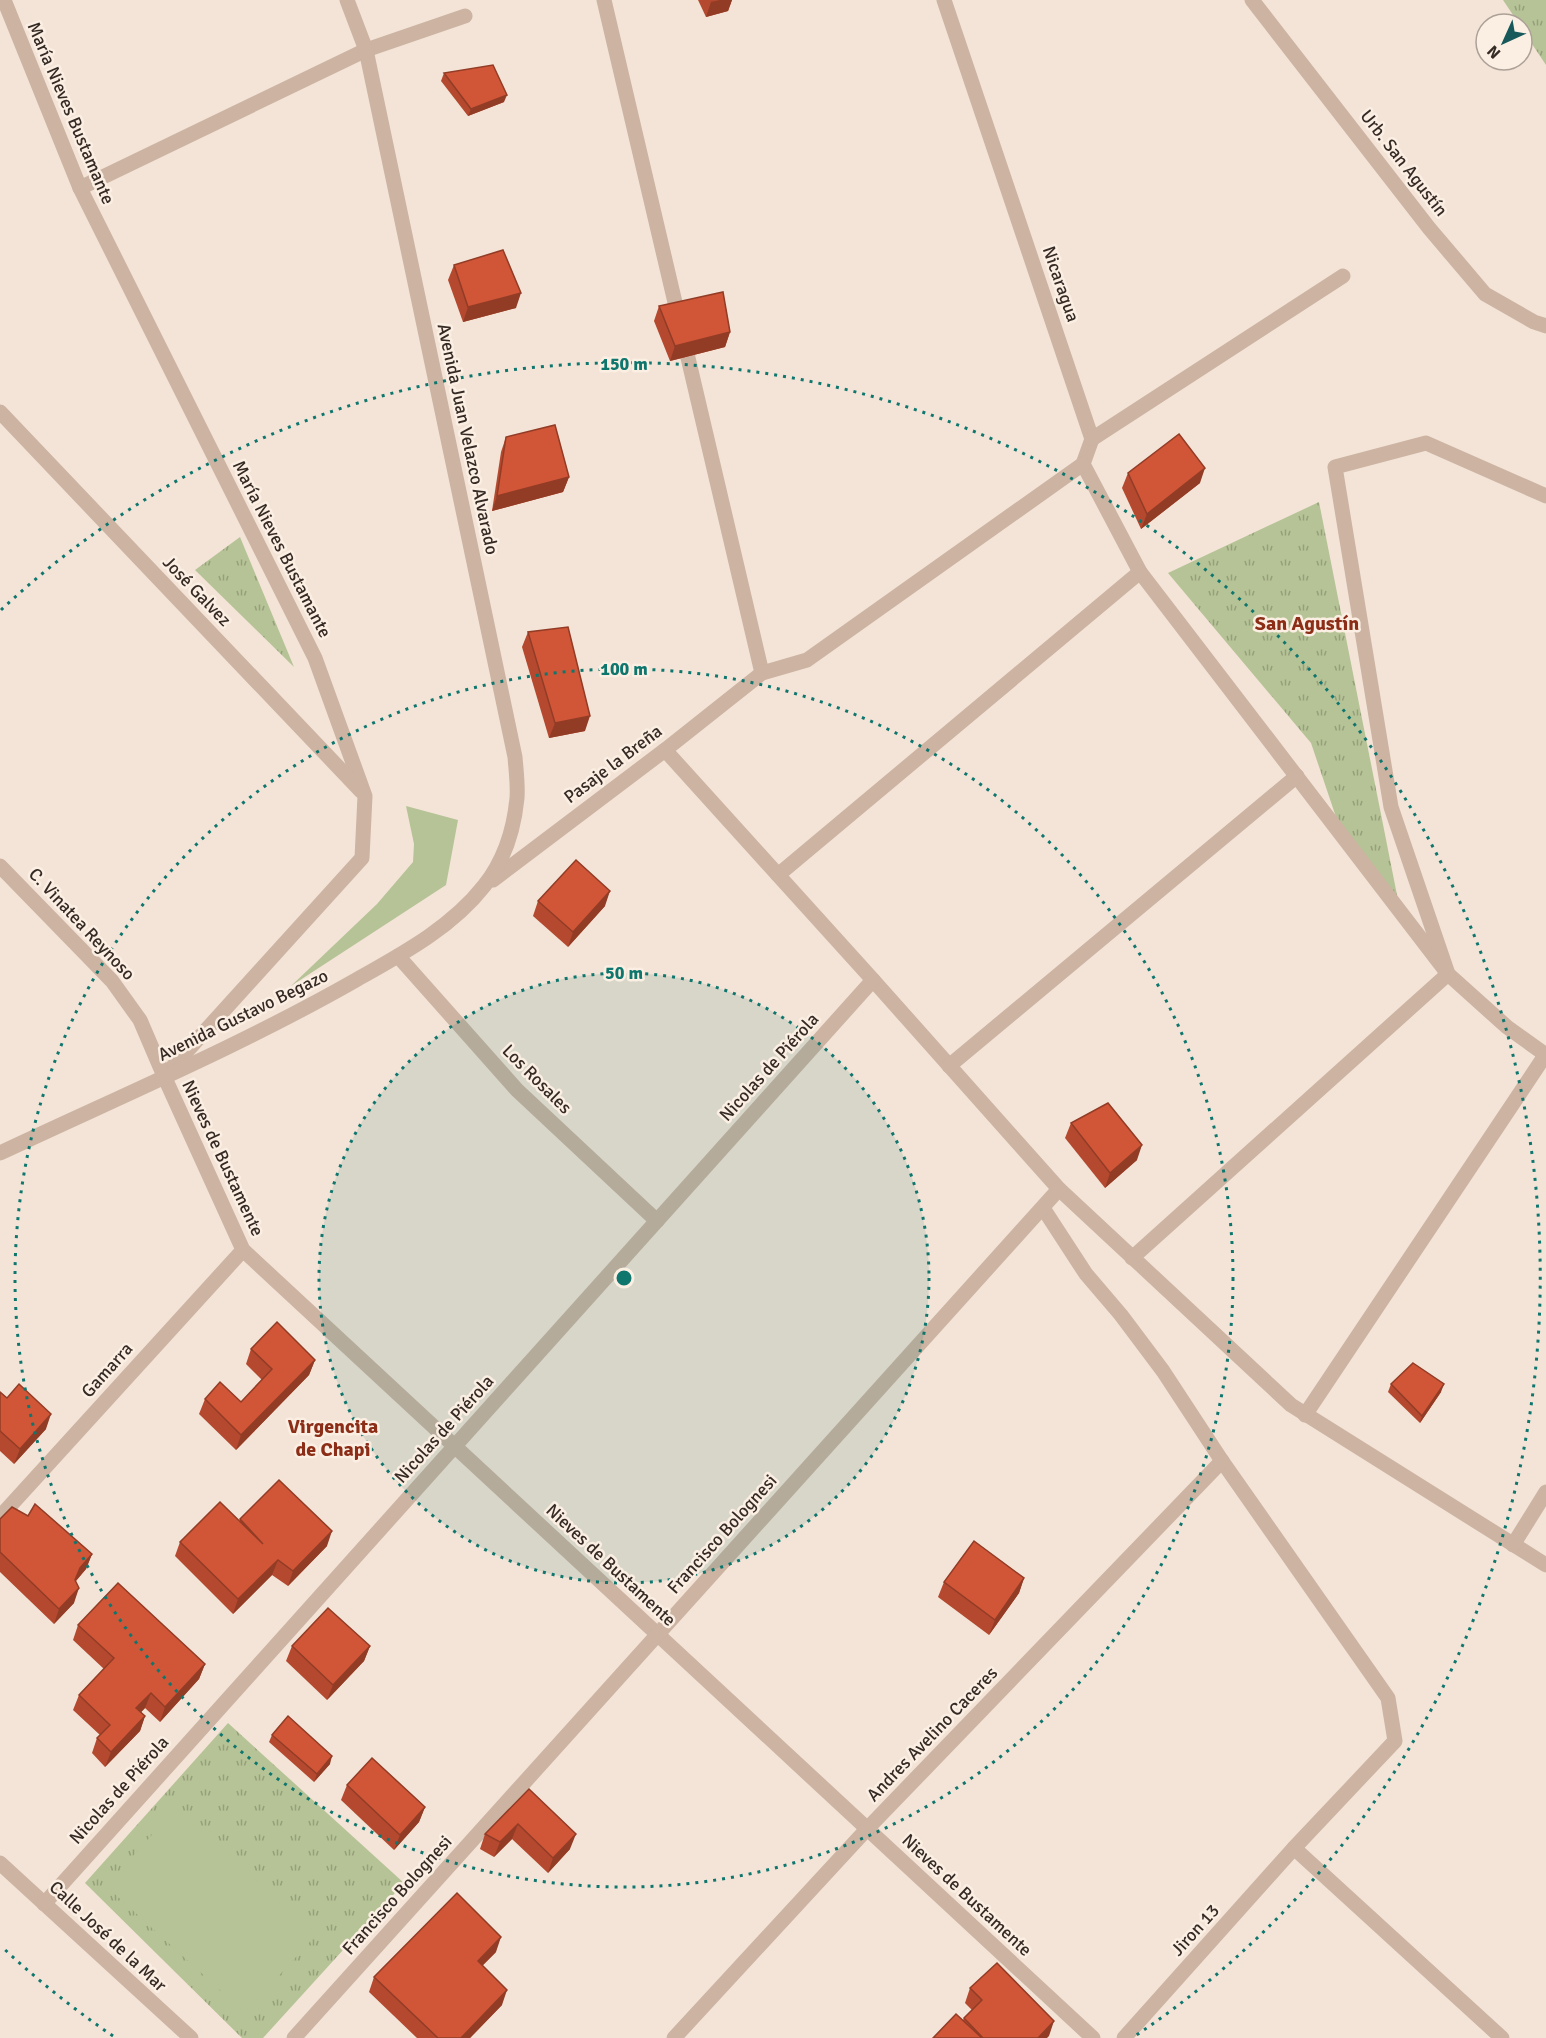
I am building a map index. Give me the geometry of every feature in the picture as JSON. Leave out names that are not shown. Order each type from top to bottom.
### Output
[{"type":"street","name":"María Nieves Bustamante","points":[[4,0],[80,188],[315,658],[365,796],[362,858],[164,1076]]},
{"type":"street","name":"Avenida Juan Velazco Alvarado","points":[[347,0],[366,50],[515,757],[518,796],[512,829],[502,858],[485,885]]},
{"type":"street","points":[[604,0],[762,672],[807,660],[1083,464],[1092,439],[1343,276]]},
{"type":"street","name":"Nicaragua","points":[[944,0],[1092,439]]},
{"type":"street","name":"Urb. San Agustín","points":[[1252,0],[1429,228],[1485,294],[1534,322],[1546,326]]},
{"type":"street","points":[[80,188],[366,50],[465,16]]},
{"type":"street","name":"José Galvez","points":[[0,412],[365,796]]},
{"type":"street","points":[[1448,974],[1391,807],[1335,467],[1426,443],[1546,496]]},
{"type":"street","points":[[1083,464],[1140,572],[1448,974],[1507,1027],[1546,1054],[1305,1415]]},
{"type":"street","points":[[778,876],[1140,572]]},
{"type":"street","name":"Pasaje la Breña","points":[[485,885],[665,750],[762,672]]},
{"type":"street","points":[[665,750],[1059,1190],[1291,1406],[1546,1565]]},
{"type":"street","points":[[949,1066],[1297,776]]},
{"type":"street","name":"C. Vinatea Reynoso","points":[[0,866],[112,981],[140,1020],[164,1076]]},
{"type":"street","name":"Avenida Gustavo Begazo","points":[[0,1153],[316,1003],[431,935],[465,908],[485,885]]},
{"type":"street","name":"Los Rosales","points":[[398,956],[517,1090],[657,1221]]},
{"type":"street","points":[[1132,1258],[1448,974]]},
{"type":"street","name":"Nicolas de Piérola","points":[[44,1904],[873,980]]},
{"type":"street","name":"Nieves de Bustamente","points":[[164,1076],[243,1250],[1093,2038]]},
{"type":"street","name":"Francisco Bolognesi","points":[[294,2038],[1059,1190]]},
{"type":"street","points":[[1043,1208],[1086,1274],[1121,1315],[1163,1371],[1222,1461]]},
{"type":"street","name":"Gamarra","points":[[0,1517],[243,1250]]},
{"type":"street","name":"Andres Avelino Caceres","points":[[674,2038],[867,1829],[1222,1461]]},
{"type":"street","name":"Jiron 13","points":[[1125,2038],[1294,1848],[1395,1741],[1388,1698],[1222,1461]]},
{"type":"street","points":[[1512,1545],[1546,1492]]},
{"type":"street","points":[[1294,1848],[1502,2038]]},
{"type":"street","name":"Calle José de la Mar","points":[[0,1863],[191,2038]]},
{"type":"green space","points":[[1503,0],[1546,0],[1546,65],[1534,47],[1534,12],[1511,12]]},
{"type":"green space","points":[[1319,502],[1400,910],[1336,817],[1311,743],[1168,573]]},
{"type":"green space","points":[[240,537],[294,667],[195,570]]},
{"type":"green space","points":[[406,806],[458,820],[446,885],[291,986],[377,904],[413,862],[414,844]]},
{"type":"green space","points":[[228,1723],[404,1883],[263,2038],[242,2038],[85,1883]]},
{"type":"green space","points":[[176,1808],[316,1935],[245,2013],[106,1886]]},
{"type":"building","points":[[493,65],[507,95],[471,109],[444,73]]},
{"type":"building","points":[[503,250],[521,293],[468,307],[454,265]]},
{"type":"building","points":[[723,292],[730,332],[675,346],[659,306]]},
{"type":"building","points":[[555,425],[569,477],[497,496],[506,437]]},
{"type":"building","points":[[1179,434],[1205,468],[1147,514],[1128,473]]},
{"type":"building","points":[[568,627],[590,716],[555,723],[528,632]]},
{"type":"building","points":[[576,860],[610,891],[573,932],[538,901]]},
{"type":"building","points":[[1108,1103],[1142,1145],[1110,1173],[1071,1123]]},
{"type":"building","points":[[277,1322],[315,1360],[241,1435],[205,1399],[220,1382],[241,1402],[272,1369],[251,1349]]},
{"type":"building","points":[[1413,1363],[1444,1384],[1422,1416],[1391,1384]]},
{"type":"building","points":[[19,1384],[51,1414],[20,1449],[0,1431],[0,1392],[7,1398]]},
{"type":"building","points":[[279,1480],[332,1531],[293,1571],[278,1560],[238,1599],[180,1542],[220,1502],[263,1544],[240,1519]]},
{"type":"building","points":[[35,1504],[92,1554],[80,1568],[75,1580],[79,1588],[59,1609],[0,1552],[0,1519],[12,1507],[28,1516]]},
{"type":"building","points":[[974,1541],[1024,1578],[995,1620],[944,1582]]},
{"type":"building","points":[[118,1583],[205,1664],[165,1707],[151,1693],[136,1708],[145,1716],[111,1752],[97,1738],[110,1725],[79,1695],[114,1658],[78,1625]]},
{"type":"building","points":[[328,1608],[370,1646],[333,1685],[292,1646]]},
{"type":"building","points":[[288,1716],[332,1756],[317,1774],[272,1735]]},
{"type":"building","points":[[372,1758],[425,1807],[400,1835],[347,1785]]},
{"type":"building","points":[[529,1789],[576,1834],[553,1858],[518,1824],[500,1842],[485,1834]]},
{"type":"building","points":[[457,1893],[501,1937],[478,1961],[507,1990],[461,2038],[438,2038],[374,1977]]},
{"type":"building","points":[[997,1963],[1054,2021],[1038,2038],[983,2038],[964,2018],[982,2000],[970,1988]]},
{"type":"building","points":[[956,2014],[982,2038],[933,2038]]},
{"type":"district","name":"San Agustín","points":[[1307,623]]},
{"type":"district","name":"Virgencita de Chapi","points":[[333,1438]]}]
